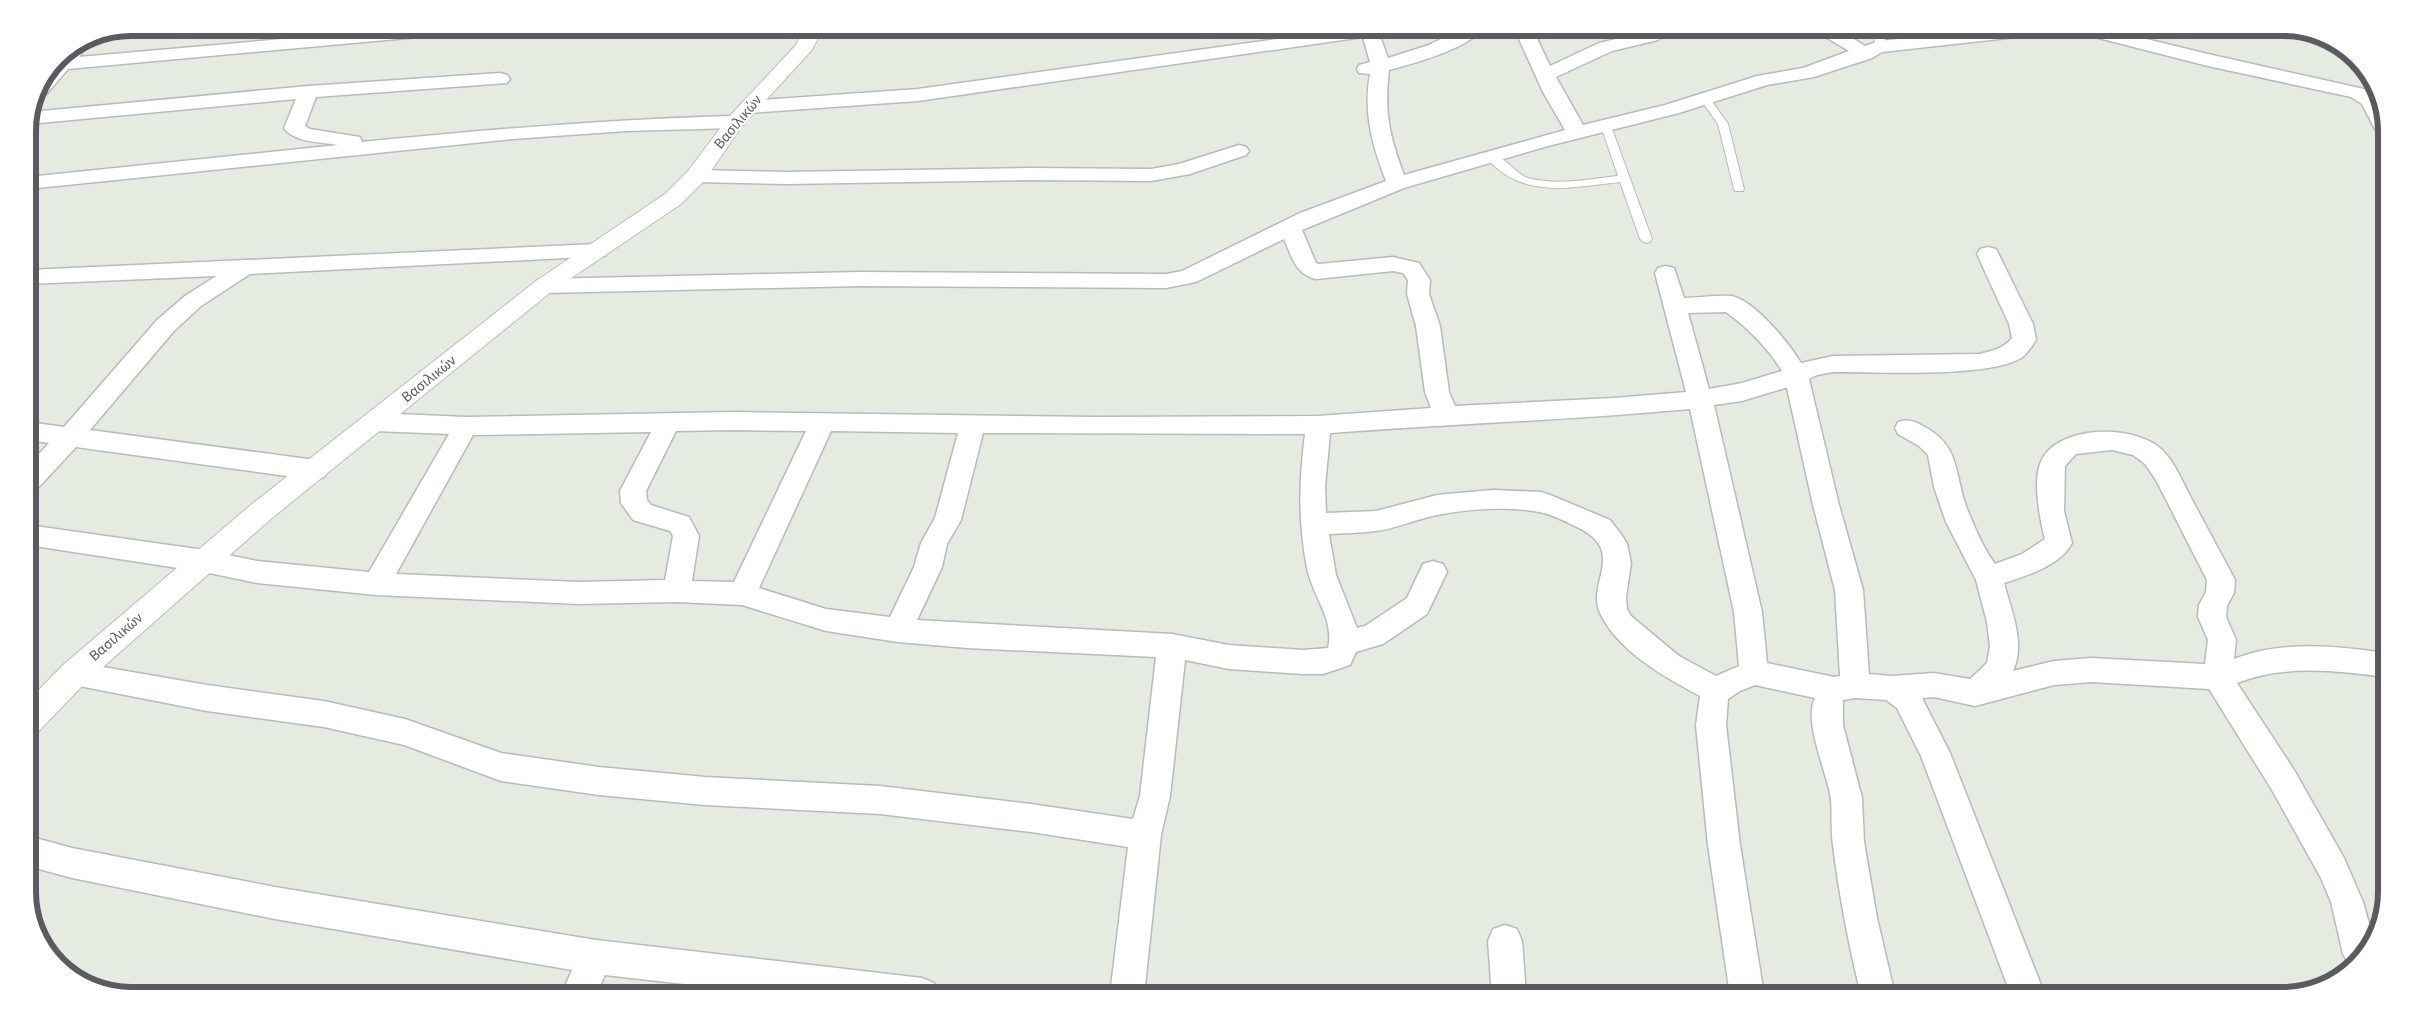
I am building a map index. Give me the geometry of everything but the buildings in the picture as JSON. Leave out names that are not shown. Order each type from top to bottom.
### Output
[{"type":"street","points":[[64,64],[374,36]]},
{"type":"street","name":"Βασιλικών","points":[[36,713],[74,674],[262,511],[544,286],[673,199],[696,176],[742,114],[804,47],[810,36]]},
{"type":"street","points":[[36,182],[513,133],[626,125],[918,95],[1321,36]]},
{"type":"street","points":[[1372,36],[1376,46],[1373,68],[1376,109],[1387,159],[1397,184]]},
{"type":"street","points":[[1373,68],[1445,45],[1460,36]]},
{"type":"street","points":[[1527,36],[1545,75],[1577,133]]},
{"type":"street","points":[[1545,75],[1606,47],[1652,36]]},
{"type":"street","points":[[1851,36],[1875,43]]},
{"type":"street","points":[[544,286],[859,279],[1166,281],[1188,277],[1308,218],[1397,184],[1450,168],[1492,158],[1541,142],[1611,125],[1764,80],[1807,73],[1875,43],[1978,36]]},
{"type":"street","points":[[2113,36],[2357,94],[2370,101],[2376,113]]},
{"type":"street","points":[[37,117],[308,92],[500,79]]},
{"type":"street","points":[[308,92],[296,118],[294,128],[298,131],[388,147]]},
{"type":"street","points":[[1565,110],[1611,125]]},
{"type":"street","points":[[696,176],[786,178],[1151,175],[1183,170],[1239,151]]},
{"type":"street","points":[[1290,228],[1307,267],[1316,272],[1393,264],[1411,268],[1419,280],[1418,294],[1428,326],[1435,366],[1437,392],[1446,416]]},
{"type":"street","points":[[36,277],[597,251]]},
{"type":"street","points":[[375,422],[466,426],[668,422],[1318,425],[1614,407],[1700,399],[1742,392],[1785,380],[1812,367],[1833,364],[1979,362],[2004,356],[2014,351],[2024,340],[2021,324],[1988,254]]},
{"type":"street","points":[[36,474],[70,438],[165,326],[193,300],[246,267]]},
{"type":"street","points":[[1666,273],[1700,399],[1748,612],[1754,673]]},
{"type":"street","points":[[1674,306],[1731,304],[1744,313],[1782,353],[1796,375],[1826,505],[1849,590],[1845,687],[1827,703],[1828,725],[1846,798],[1848,842],[1860,918],[1876,987]]},
{"type":"street","points":[[668,422],[633,491],[634,503],[642,512],[680,524],[686,536],[677,591]]},
{"type":"street","points":[[742,594],[823,422]]},
{"type":"street","points":[[898,630],[928,567],[934,542],[948,520],[973,424]]},
{"type":"street","points":[[36,536],[204,561],[257,572],[376,584],[569,593],[677,591],[742,594],[826,620],[898,630],[966,636],[1172,646],[1229,657],[1323,662],[1340,657],[1345,643],[1344,625],[1333,605],[1322,574],[1315,524],[1311,510],[1311,491],[1318,425]]},
{"type":"street","points":[[376,584],[466,426]]},
{"type":"street","points":[[1906,428],[1931,442],[1937,449],[1942,460],[1945,478],[1956,515],[1978,561],[1989,577],[2004,637],[2003,653],[1999,669],[1975,693]]},
{"type":"street","points":[[36,432],[315,470]]},
{"type":"street","points":[[1989,577],[2025,565],[2059,543],[2051,511],[2052,465],[2059,454],[2069,446],[2112,441],[2142,448],[2154,456],[2221,580],[2220,593],[2213,604],[2212,611],[2212,617],[2222,640],[2218,678],[2283,780],[2332,869],[2347,902],[2359,949]]},
{"type":"street","points":[[1315,524],[1376,520],[1436,504],[1493,500],[1541,502],[1574,514],[1601,527],[1614,544],[1617,563],[1612,597],[1613,610],[1621,624],[1669,665],[1717,691]]},
{"type":"street","points":[[1345,643],[1373,636],[1417,606],[1433,572]]},
{"type":"street","points":[[1128,987],[1145,836],[1155,796],[1172,646]]},
{"type":"street","points":[[1746,987],[1724,845],[1711,725],[1713,701],[1717,691],[1730,682],[1754,673],[1845,687],[1892,688],[1934,685],[1975,693],[2054,673],[2091,670],[2159,672],[2218,678],[2252,664],[2282,660],[2309,659],[2378,664]]},
{"type":"street","points":[[74,674],[207,698],[324,714],[404,732],[501,767],[599,781],[705,791],[880,800],[1031,818],[1145,836]]},
{"type":"street","points":[[1892,688],[1907,699],[1935,753],[2025,987]]},
{"type":"street","points":[[36,853],[72,863],[275,903],[596,957],[847,987]]},
{"type":"street","points":[[1505,941],[1508,987]]},
{"type":"street","points":[[582,987],[596,957]]},
{"type":"lane","points":[[1705,98],[1723,124],[1739,189]]},
{"type":"lane","points":[[1611,125],[1646,240]]},
{"type":"lane","points":[[1492,158],[1522,180],[1549,186],[1626,178]]}]
